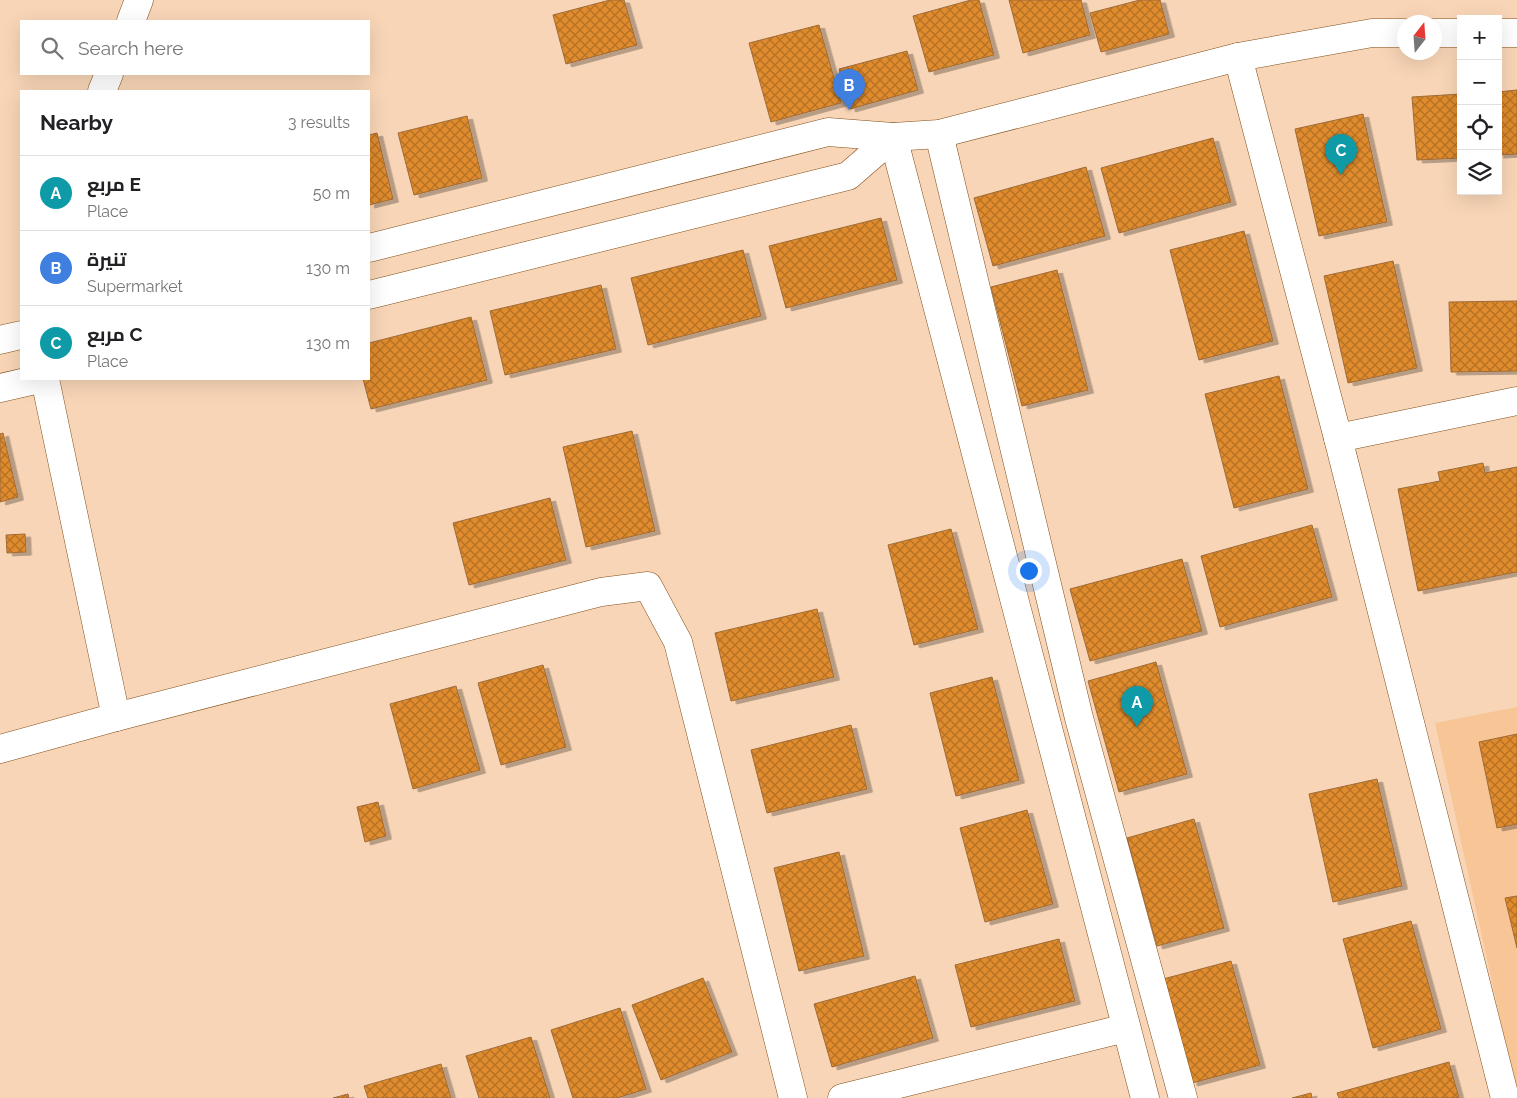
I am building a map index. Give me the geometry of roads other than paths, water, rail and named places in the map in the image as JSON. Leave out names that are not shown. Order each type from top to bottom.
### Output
[{"type":"street","points":[[131,20],[139,0]]},
{"type":"street","points":[[370,248],[828,132],[893,137],[939,134],[1238,57],[1372,33],[1397,33]]},
{"type":"street","points":[[1442,33],[1457,33]]},
{"type":"street","points":[[1502,33],[1517,33]]},
{"type":"street","points":[[1238,57],[1338,438],[1505,1098]]},
{"type":"street","points":[[102,90],[109,75]]},
{"type":"street","points":[[939,134],[1079,718],[1183,1098]]},
{"type":"street","points":[[370,295],[848,176],[893,137]]},
{"type":"street","points":[[893,137],[1144,1098]]},
{"type":"street","points":[[0,340],[20,335]]},
{"type":"street","points":[[0,388],[35,380]]},
{"type":"street","points":[[46,380],[116,716]]},
{"type":"street","points":[[1338,438],[1517,400]]},
{"type":"street","points":[[0,748],[116,716],[601,592],[648,586],[678,642],[793,1098]]},
{"type":"street","points":[[842,1098],[1126,1028]]},
{"type":"place","name":"تنيرة","points":[[849,110]]},
{"type":"place","name":"مربع C","points":[[1341,175]]},
{"type":"place","name":"مربع E","points":[[1137,727]]}]
